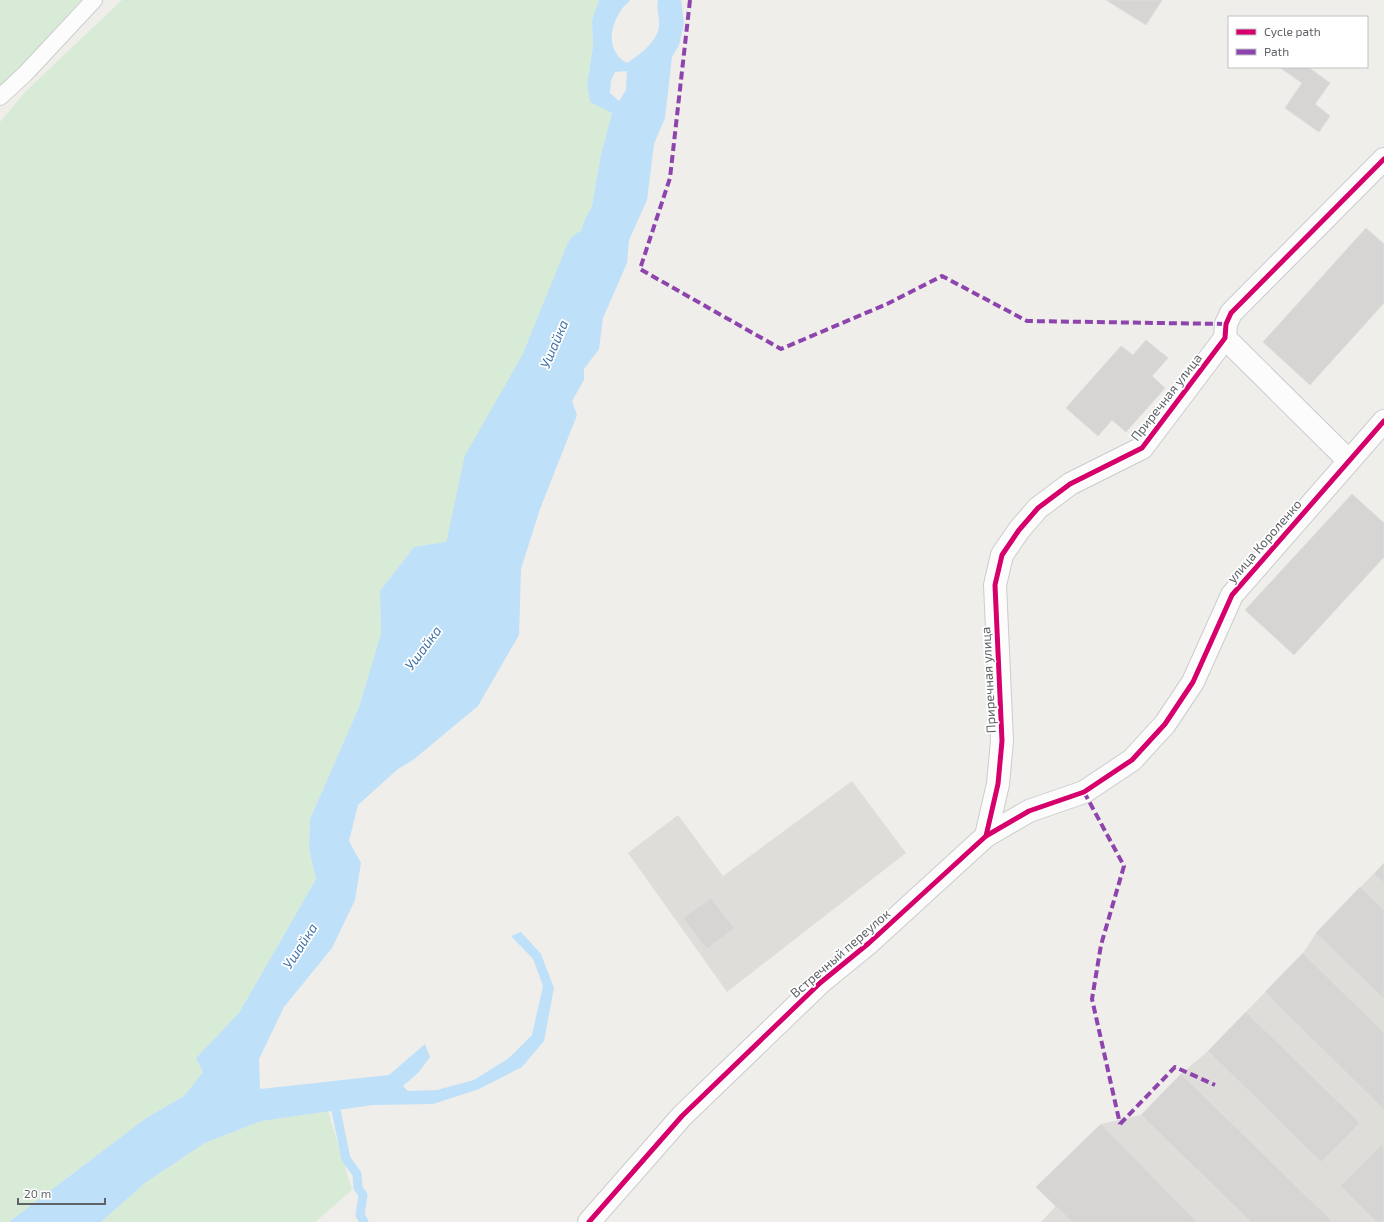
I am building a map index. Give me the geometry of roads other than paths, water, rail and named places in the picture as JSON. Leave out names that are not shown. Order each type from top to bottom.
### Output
[{"type":"street","name":"Приречная улица","points":[[986,836],[998,784],[1002,740],[995,585],[1002,555],[1019,530],[1038,508],[1070,484],[1142,448],[1225,338],[1226,324],[1231,313],[1384,159]]},
{"type":"street","points":[[1225,338],[1348,460]]},
{"type":"street","name":"улица Короленко","points":[[1084,792],[1132,760],[1165,724],[1193,682],[1232,595],[1348,460],[1384,421]]},
{"type":"street","name":"Встречный переулок","points":[[589,1222],[682,1116],[820,983],[869,943],[986,836],[1029,811],[1084,792]]},
{"type":"lane","points":[[0,97],[25,74],[94,0]]},
{"type":"water","points":[[599,0],[630,0],[618,16],[612,31],[613,45],[616,52],[620,58],[627,63],[649,46],[657,34],[659,28],[657,6],[658,0],[681,0],[684,24],[679,45],[672,57],[665,118],[654,144],[647,200],[629,240],[627,263],[603,318],[599,349],[584,369],[584,380],[572,401],[577,415],[540,509],[521,569],[519,635],[478,706],[413,760],[398,769],[358,805],[349,841],[361,863],[355,900],[332,948],[284,1007],[259,1059],[260,1089],[389,1075],[425,1044],[430,1057],[418,1073],[403,1086],[408,1091],[437,1090],[474,1080],[509,1058],[532,1035],[543,986],[533,959],[511,936],[521,932],[541,954],[554,988],[544,1041],[522,1067],[479,1089],[433,1104],[373,1105],[261,1121],[205,1143],[145,1183],[101,1222],[9,1222],[146,1118],[184,1096],[203,1072],[196,1058],[239,1013],[316,879],[309,849],[310,819],[359,707],[381,634],[380,591],[414,547],[445,542],[499,493],[507,472],[517,430],[531,397],[540,390],[552,357],[553,339],[567,331],[561,309],[568,273],[575,265],[573,255],[585,219],[592,206],[601,154],[612,113],[590,102],[587,85],[593,46],[592,20]],"holes":[[[627,71],[626,90],[619,101],[610,93],[611,80],[615,72]]]},
{"type":"waterway","name":"Ушайка","points":[[465,580],[489,466],[546,366],[591,255]]},
{"type":"waterway","points":[[336,1110],[346,1159],[357,1174],[358,1188],[363,1195],[360,1215],[364,1222]]}]
